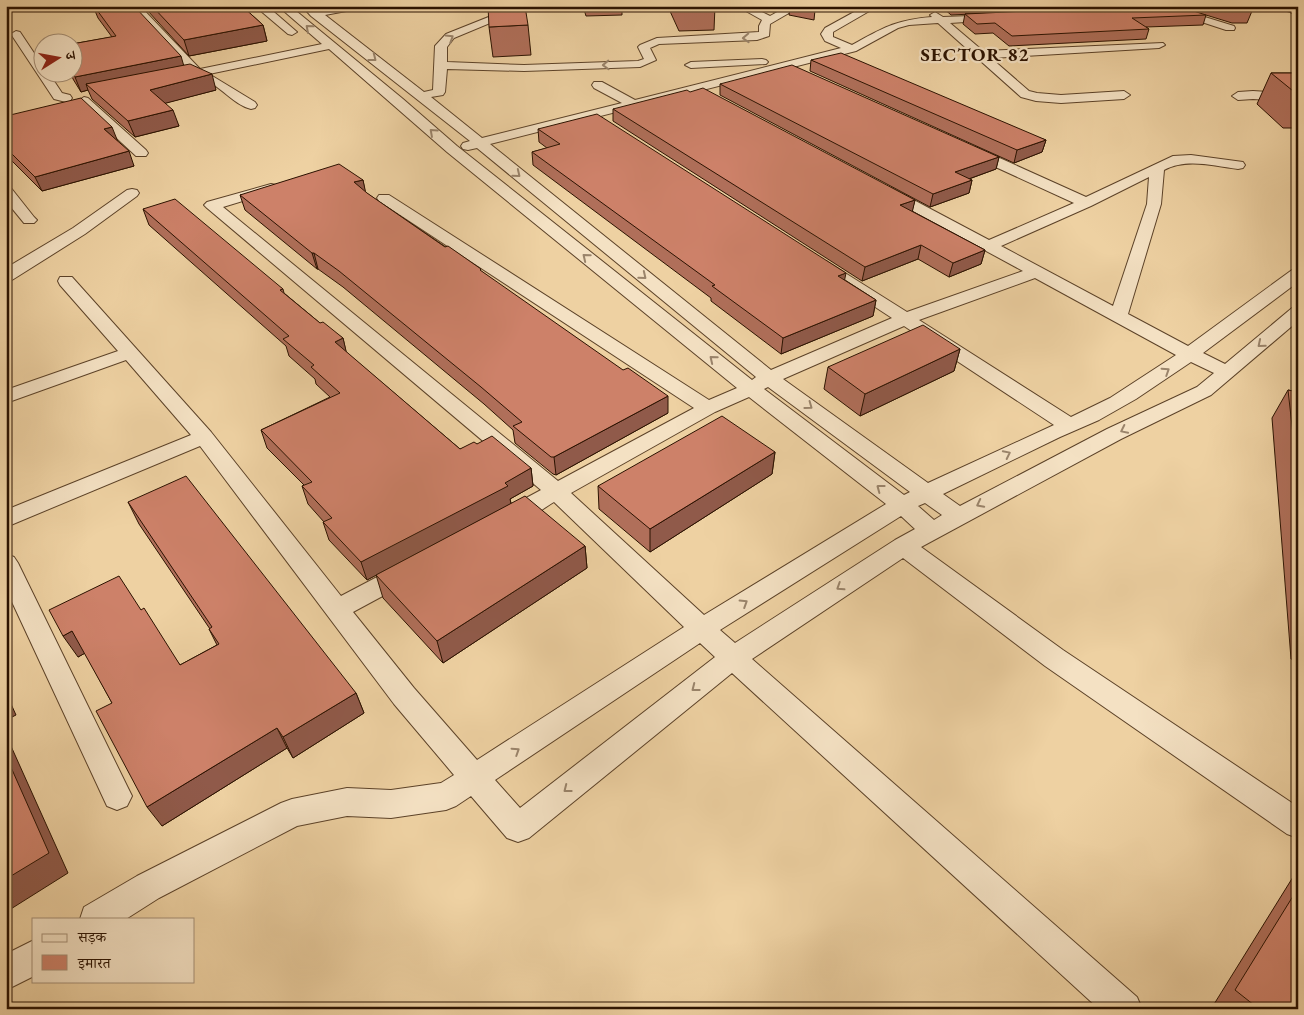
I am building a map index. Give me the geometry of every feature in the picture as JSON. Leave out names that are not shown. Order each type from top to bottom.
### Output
[{"type":"street","points":[[260,6],[314,49]]},
{"type":"street","points":[[283,6],[399,102],[452,149],[751,389],[902,505],[931,530]]},
{"type":"street","points":[[311,10],[357,6]]},
{"type":"street","points":[[422,96],[439,92],[440,46],[450,36],[526,6]]},
{"type":"street","points":[[742,6],[770,20]]},
{"type":"street","points":[[441,67],[524,68],[640,64],[650,60],[644,47],[648,43],[657,41],[757,37],[765,34],[764,26],[770,20],[796,6]]},
{"type":"street","points":[[852,49],[829,38],[826,34],[829,30],[873,6]]},
{"type":"street","points":[[925,6],[1026,94],[1037,98],[1124,95]]},
{"type":"street","points":[[1158,8],[1179,6]]},
{"type":"street","points":[[1279,6],[1298,12]]},
{"type":"street","points":[[1158,8],[1230,28]]},
{"type":"street","points":[[138,9],[197,73],[213,80],[250,105]]},
{"type":"street","points":[[311,10],[422,96],[769,378],[958,516]]},
{"type":"street","points":[[452,149],[479,144],[852,49],[894,26],[908,22],[1010,16]]},
{"type":"street","points":[[16,34],[58,96],[85,98],[141,153]]},
{"type":"street","points":[[164,80],[329,46]]},
{"type":"street","points":[[980,55],[1159,46]]},
{"type":"street","points":[[691,65],[768,62],[785,66],[803,74]]},
{"type":"street","points":[[598,85],[634,105]]},
{"type":"street","points":[[696,89],[713,99]]},
{"type":"street","points":[[1238,96],[1254,95],[1298,98]]},
{"type":"street","points":[[53,108],[85,98]]},
{"type":"street","points":[[591,115],[608,126]]},
{"type":"street","points":[[962,147],[1086,203]]},
{"type":"street","points":[[988,246],[1086,203],[1173,160],[1191,159],[1238,165]]},
{"type":"street","points":[[1118,316],[1154,204],[1157,169]]},
{"type":"street","points":[[287,183],[212,205],[557,492],[733,658],[1125,1009]]},
{"type":"street","points":[[876,186],[1191,355],[1227,372]]},
{"type":"street","points":[[6,191],[29,220]]},
{"type":"street","points":[[6,276],[79,232],[132,193]]},
{"type":"street","points":[[384,198],[708,408]]},
{"type":"street","points":[[806,255],[1070,426]]},
{"type":"street","points":[[487,530],[708,408],[751,389],[769,378],[905,319],[1036,272]]},
{"type":"street","points":[[98,918],[148,887],[292,813],[347,802],[391,804],[446,796],[702,629],[902,505],[1052,432],[1070,426],[1115,404],[1191,355],[1298,274]]},
{"type":"street","points":[[66,282],[204,437],[404,696],[518,828],[733,658],[903,546],[931,530],[1204,390],[1298,312]]},
{"type":"street","points":[[6,397],[129,353]]},
{"type":"street","points":[[6,519],[204,437]]},
{"type":"street","points":[[903,546],[1054,658],[1298,824]]},
{"type":"street","points":[[337,609],[425,562]]},
{"type":"street","points":[[6,563],[117,796]]},
{"type":"street","points":[[6,973],[32,958]]},
{"type":"building","points":[[94,6],[134,6],[181,56],[82,76],[82,42],[116,36]]},
{"type":"building","points":[[152,6],[242,6],[263,25],[184,40]]},
{"type":"building","points":[[488,6],[525,6],[528,25],[489,27]]},
{"type":"building","points":[[799,6],[812,6],[815,10]]},
{"type":"building","points":[[1129,6],[1178,6],[1206,15],[1132,18],[1149,29],[1012,36],[995,23],[977,24],[965,14]]},
{"type":"building","points":[[1219,6],[1250,6],[1252,11],[1236,11]]},
{"type":"building","points":[[841,53],[1046,140],[1017,150],[811,60]]},
{"type":"building","points":[[190,64],[212,74],[150,90],[173,110],[128,121],[86,84]]},
{"type":"building","points":[[792,65],[999,157],[955,172],[972,180],[933,194],[720,84]]},
{"type":"building","points":[[1271,73],[1298,73],[1298,95]]},
{"type":"building","points":[[703,88],[915,200],[900,205],[985,250],[953,263],[921,245],[865,267],[613,109],[687,90],[690,92]]},
{"type":"building","points":[[81,98],[112,127],[104,129],[129,151],[35,177],[6,148],[6,116]]},
{"type":"building","points":[[597,114],[846,273],[838,276],[876,300],[783,338],[712,286],[715,285],[532,152],[560,144],[538,129]]},
{"type":"building","points":[[339,164],[363,180],[354,182],[367,193],[445,247],[448,246],[623,370],[628,368],[668,396],[551,457],[513,426],[522,422],[481,387],[339,271],[312,253],[240,195]]},
{"type":"building","points":[[175,199],[283,289],[280,290],[320,323],[323,322],[343,338],[335,342],[460,449],[474,442],[477,444],[492,436],[531,468],[505,483],[508,486],[361,562],[323,522],[332,518],[302,486],[312,482],[261,430],[340,393],[311,367],[314,365],[283,339],[289,336],[143,209]]},
{"type":"building","points":[[923,325],[960,349],[865,394],[828,367]]},
{"type":"building","points":[[1288,390],[1298,392],[1298,480]]},
{"type":"building","points":[[722,416],[775,452],[650,529],[598,486]]},
{"type":"building","points":[[186,476],[356,693],[283,737],[277,728],[147,807],[96,711],[112,703],[72,631],[63,636],[49,610],[119,576],[141,610],[144,608],[180,665],[219,644],[209,629],[212,627],[128,502]]},
{"type":"building","points":[[525,496],[585,546],[437,641],[376,575]]},
{"type":"building","points":[[6,756],[49,853],[6,879]]},
{"type":"building","points":[[1298,888],[1298,1009],[1259,1009],[1235,990]]},
{"type":"district","name":"SECTOR 82","points":[[975,54]]}]
